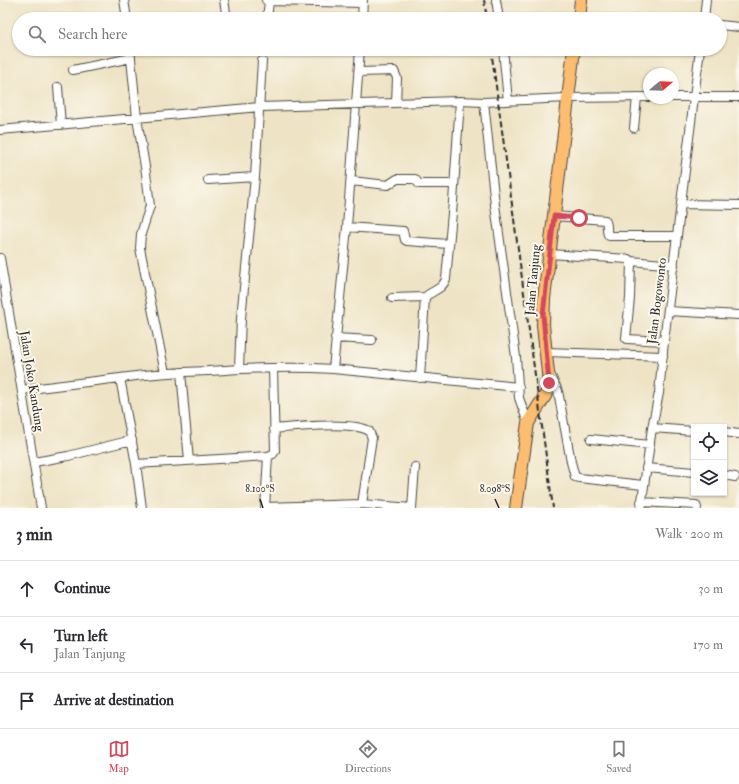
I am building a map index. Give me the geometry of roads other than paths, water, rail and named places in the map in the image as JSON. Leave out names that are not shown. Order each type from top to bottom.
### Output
[{"type":"main road","points":[[579,12],[581,0]]},
{"type":"main road","name":"Jalan Tanjung","points":[[516,508],[525,435],[528,423],[548,391],[550,374],[546,352],[543,315],[573,56]]},
{"type":"street","points":[[124,0],[126,12]]},
{"type":"street","points":[[224,0],[226,12]]},
{"type":"street","points":[[496,0],[498,12]]},
{"type":"street","points":[[705,12],[706,0]]},
{"type":"street","points":[[267,12],[268,1],[363,1],[362,12]]},
{"type":"street","points":[[727,26],[739,27]]},
{"type":"street","points":[[73,70],[121,56]]},
{"type":"street","points":[[131,56],[137,118],[150,206],[141,234],[140,248],[165,373]]},
{"type":"street","points":[[333,369],[351,181],[360,56]]},
{"type":"street","points":[[504,56],[508,101]]},
{"type":"street","name":"Jalan Bogowonto","points":[[641,505],[652,428],[659,393],[699,56]]},
{"type":"street","points":[[239,369],[241,318],[255,177],[262,61]]},
{"type":"street","points":[[359,72],[394,71],[397,78],[396,103]]},
{"type":"street","points":[[58,87],[61,125]]},
{"type":"street","points":[[634,128],[636,97]]},
{"type":"street","points":[[2,130],[260,107],[643,97]]},
{"type":"street","points":[[679,97],[739,97]]},
{"type":"street","points":[[392,298],[425,297],[444,285],[449,244],[460,102]]},
{"type":"street","points":[[484,102],[495,205],[516,357],[519,398],[528,423]]},
{"type":"street","points":[[208,180],[255,177]]},
{"type":"street","points":[[351,181],[388,185],[397,180],[415,180],[419,184],[454,184]]},
{"type":"street","points":[[681,204],[739,205]]},
{"type":"street","points":[[554,216],[605,220],[607,223],[607,234],[609,236],[677,236]]},
{"type":"street","points":[[347,227],[403,231],[405,240],[407,241],[449,244]]},
{"type":"street","points":[[549,254],[628,259],[631,261],[674,265]]},
{"type":"street","name":"Jalan Joko Kandung","points":[[0,258],[2,280],[41,508]]},
{"type":"street","points":[[631,261],[626,338],[664,341]]},
{"type":"street","points":[[420,378],[425,297]]},
{"type":"street","points":[[668,311],[739,315]]},
{"type":"street","points":[[335,338],[372,340]]},
{"type":"street","points":[[546,352],[663,356]]},
{"type":"street","points":[[22,390],[165,373],[181,376],[239,369],[303,367],[519,387]]},
{"type":"street","points":[[141,464],[268,456],[273,454],[275,451],[273,368]]},
{"type":"street","points":[[550,374],[558,391],[575,477],[643,485]]},
{"type":"street","points":[[181,376],[189,461]]},
{"type":"street","points":[[123,378],[132,440],[141,464],[142,508]]},
{"type":"street","points":[[274,429],[357,426],[369,430],[372,438],[362,504]]},
{"type":"street","points":[[652,428],[691,430]]},
{"type":"street","points":[[727,432],[739,434]]},
{"type":"street","points":[[591,439],[650,445]]},
{"type":"street","points":[[34,462],[68,456],[132,440]]},
{"type":"street","points":[[268,456],[265,507],[362,504],[412,508],[416,467]]},
{"type":"street","points":[[646,468],[691,472]]},
{"type":"street","points":[[727,476],[735,477]]},
{"type":"street","points":[[641,505],[696,505],[697,508]]},
{"type":"railway","points":[[484,0],[486,12]]},
{"type":"railway","points":[[492,56],[553,508]]}]
